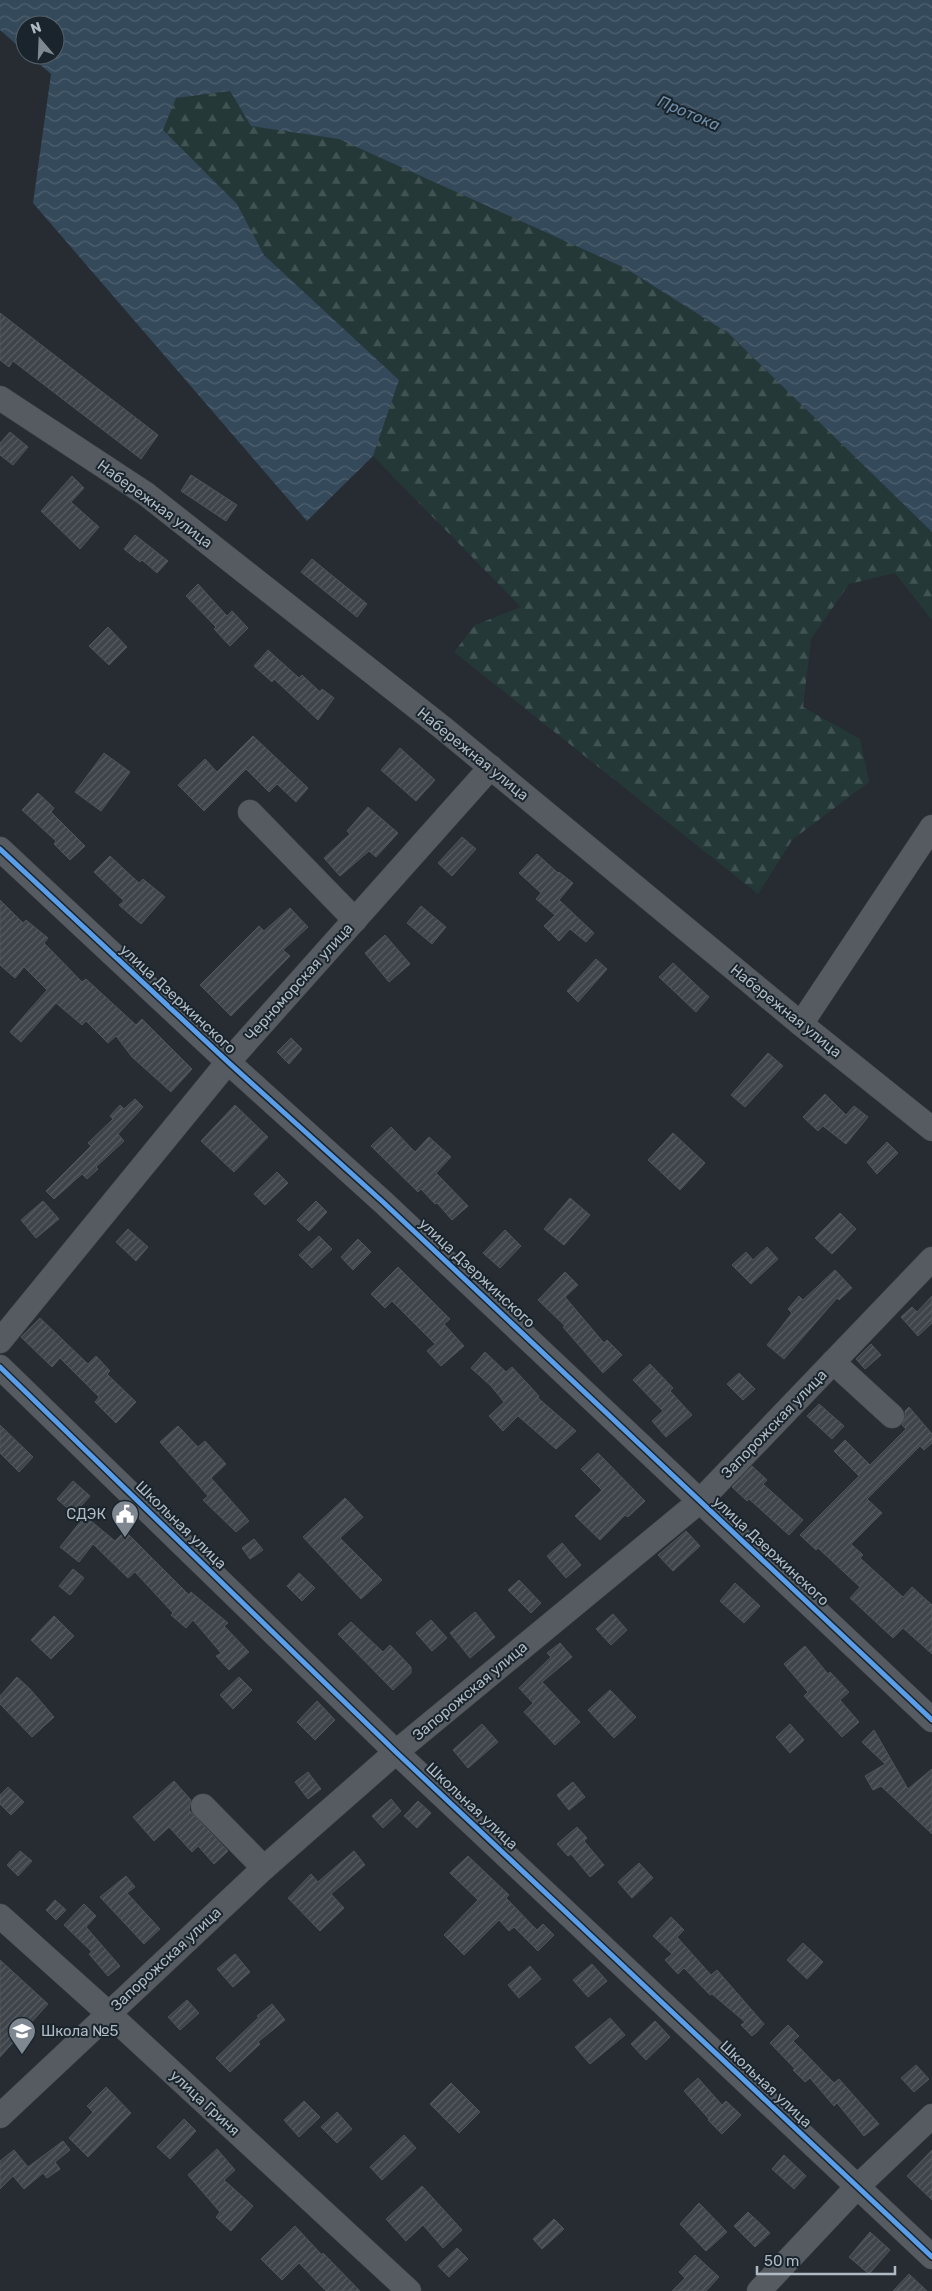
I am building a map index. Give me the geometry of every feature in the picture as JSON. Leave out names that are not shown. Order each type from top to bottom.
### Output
[{"type":"street","name":"Набережная улица","points":[[0,398],[146,494],[491,767],[800,1024],[932,1130]]},
{"type":"street","name":"Черноморская улица","points":[[0,1341],[228,1062],[491,767]]},
{"type":"street","points":[[250,812],[355,920]]},
{"type":"street","points":[[800,1024],[932,827]]},
{"type":"street","name":"улица Дзержинского","points":[[0,849],[228,1062],[384,1203],[932,1720]]},
{"type":"street","name":"Запорожская улица","points":[[0,2116],[264,1868],[396,1752],[700,1501],[932,1259]]},
{"type":"street","points":[[833,1362],[892,1416]]},
{"type":"street","name":"Школьная улица","points":[[0,1367],[396,1752],[932,2258]]},
{"type":"street","points":[[202,1806],[264,1868]]},
{"type":"street","name":"улица Гриня","points":[[0,1916],[409,2291]]},
{"type":"street","points":[[760,2291],[857,2187],[932,2116]]},
{"type":"green space","points":[[230,91],[251,126],[339,138],[625,268],[728,333],[932,532],[932,620],[895,573],[849,584],[811,639],[803,707],[860,739],[869,782],[792,840],[758,894],[454,652],[475,625],[521,607],[373,456],[399,380],[264,255],[237,204],[163,130],[175,98]]},
{"type":"water","name":"Протока","points":[[0,0],[932,0],[932,532],[728,333],[625,268],[339,139],[251,126],[230,91],[176,98],[163,130],[237,204],[264,255],[399,380],[373,456],[307,521],[33,203],[51,74],[41,65],[65,65],[65,15],[15,15],[15,43],[0,30]]},
{"type":"building","points":[[0,313],[158,435],[141,459],[13,361],[9,367],[0,360]]},
{"type":"building","points":[[10,432],[28,447],[13,465],[0,455],[0,443]]},
{"type":"building","points":[[191,475],[237,505],[226,521],[181,491]]},
{"type":"building","points":[[72,476],[84,488],[71,502],[99,527],[80,549],[41,511]]},
{"type":"building","points":[[135,535],[168,561],[157,573],[142,560],[140,562],[124,549]]},
{"type":"building","points":[[312,559],[367,604],[357,617],[301,572]]},
{"type":"building","points":[[198,584],[227,616],[232,611],[248,628],[230,646],[214,629],[216,627],[186,596]]},
{"type":"building","points":[[108,627],[127,647],[109,665],[89,646]]},
{"type":"building","points":[[268,650],[299,678],[302,675],[320,692],[322,689],[334,698],[318,720],[274,679],[272,682],[254,666]]},
{"type":"building","points":[[253,736],[308,788],[296,802],[277,784],[269,792],[246,769],[204,811],[178,785],[205,759],[217,772]]},
{"type":"building","points":[[400,748],[435,780],[416,801],[381,770]]},
{"type":"building","points":[[104,753],[130,772],[101,811],[75,792]]},
{"type":"building","points":[[38,793],[54,808],[51,812],[85,846],[70,860],[54,844],[56,841],[22,810]]},
{"type":"building","points":[[368,807],[398,833],[376,857],[369,851],[340,876],[324,858],[350,834],[347,831]]},
{"type":"building","points":[[462,837],[476,849],[452,876],[438,863]]},
{"type":"building","points":[[537,854],[558,873],[573,883],[559,900],[594,933],[586,942],[570,929],[559,941],[544,926],[555,915],[536,899],[541,893],[519,873]]},
{"type":"building","points":[[110,856],[139,883],[143,879],[165,897],[141,924],[119,905],[124,901],[94,872]]},
{"type":"building","points":[[0,900],[23,923],[26,920],[48,938],[44,943],[82,982],[86,979],[136,1025],[142,1019],[192,1069],[171,1092],[132,1057],[116,1036],[108,1043],[86,1021],[82,1025],[56,1003],[21,1042],[10,1032],[47,990],[24,967],[15,978],[0,965]]},
{"type":"building","points":[[421,906],[446,927],[432,944],[407,923]]},
{"type":"building","points":[[290,908],[308,927],[283,950],[290,956],[231,1016],[200,985],[259,926],[264,931]]},
{"type":"building","points":[[385,935],[410,964],[389,982],[365,953]]},
{"type":"building","points":[[596,959],[607,969],[578,1002],[567,991]]},
{"type":"building","points":[[673,963],[709,997],[696,1012],[659,977]]},
{"type":"building","points":[[291,1038],[302,1049],[289,1064],[277,1052]]},
{"type":"building","points":[[768,1053],[783,1066],[745,1107],[731,1095]]},
{"type":"building","points":[[825,1094],[846,1115],[854,1106],[868,1117],[846,1144],[823,1126],[818,1131],[803,1117]]},
{"type":"building","points":[[135,1099],[143,1107],[118,1134],[124,1141],[96,1167],[98,1169],[87,1179],[82,1174],[54,1199],[46,1191],[91,1146],[88,1143],[113,1119],[110,1116],[120,1105],[124,1109]]},
{"type":"building","points":[[235,1105],[268,1137],[234,1172],[201,1141]]},
{"type":"building","points":[[391,1127],[415,1152],[429,1137],[451,1157],[436,1173],[468,1206],[452,1220],[437,1203],[435,1204],[421,1189],[418,1192],[371,1146]]},
{"type":"building","points":[[673,1133],[705,1163],[680,1190],[648,1160]]},
{"type":"building","points":[[887,1142],[898,1153],[877,1174],[867,1162]]},
{"type":"building","points":[[277,1172],[288,1183],[265,1205],[254,1194]]},
{"type":"building","points":[[570,1198],[590,1215],[564,1245],[544,1229]]},
{"type":"building","points":[[43,1201],[59,1219],[36,1238],[21,1220]]},
{"type":"building","points":[[316,1201],[327,1212],[309,1231],[297,1220]]},
{"type":"building","points":[[840,1213],[856,1229],[832,1254],[815,1238]]},
{"type":"building","points":[[128,1229],[148,1247],[136,1261],[116,1242]]},
{"type":"building","points":[[505,1230],[521,1246],[500,1268],[483,1253]]},
{"type":"building","points":[[319,1236],[332,1249],[312,1268],[299,1255]]},
{"type":"building","points":[[358,1239],[371,1252],[353,1270],[341,1257]]},
{"type":"building","points":[[767,1247],[778,1259],[751,1284],[732,1265],[746,1252],[753,1260]]},
{"type":"building","points":[[398,1267],[450,1319],[444,1324],[464,1346],[441,1366],[427,1351],[435,1344],[392,1301],[385,1308],[371,1294]]},
{"type":"building","points":[[835,1270],[852,1288],[839,1300],[837,1298],[784,1359],[767,1345],[792,1313],[788,1309],[799,1296],[803,1300]]},
{"type":"building","points":[[565,1272],[578,1285],[565,1297],[604,1343],[607,1340],[622,1355],[603,1373],[563,1327],[565,1326],[538,1300]]},
{"type":"building","points":[[932,1296],[932,1323],[918,1336],[901,1317],[912,1307],[917,1312]]},
{"type":"building","points":[[40,1318],[88,1364],[96,1356],[110,1371],[107,1374],[136,1402],[116,1423],[95,1402],[99,1397],[60,1358],[52,1367],[21,1337]]},
{"type":"building","points":[[871,1344],[881,1355],[865,1369],[856,1359]]},
{"type":"building","points":[[485,1352],[506,1372],[512,1367],[539,1396],[538,1398],[576,1431],[556,1449],[518,1416],[503,1431],[489,1416],[504,1402],[491,1386],[471,1368]]},
{"type":"building","points":[[650,1364],[673,1388],[670,1391],[692,1415],[666,1437],[652,1421],[663,1411],[633,1380]]},
{"type":"building","points":[[739,1373],[755,1389],[743,1400],[727,1384]]},
{"type":"building","points":[[819,1404],[844,1426],[832,1439],[807,1416]]},
{"type":"building","points":[[909,1407],[932,1434],[932,1443],[924,1450],[920,1446],[867,1499],[882,1513],[851,1544],[863,1555],[860,1558],[903,1597],[912,1587],[932,1605],[932,1654],[903,1628],[893,1638],[850,1598],[860,1587],[818,1548],[816,1550],[800,1535],[859,1476],[834,1451],[845,1440],[870,1465],[906,1429],[902,1425],[905,1411]]},
{"type":"building","points":[[0,1425],[33,1457],[19,1472],[0,1453]]},
{"type":"building","points":[[178,1426],[198,1447],[205,1441],[226,1464],[211,1478],[249,1521],[236,1532],[203,1500],[208,1496],[160,1442]]},
{"type":"building","points":[[598,1453],[645,1501],[628,1517],[625,1515],[600,1540],[575,1516],[602,1490],[581,1469]]},
{"type":"building","points":[[752,1466],[767,1480],[763,1484],[803,1520],[789,1535],[749,1499],[747,1501],[732,1487]]},
{"type":"building","points":[[73,1481],[90,1496],[74,1514],[57,1499]]},
{"type":"building","points":[[345,1498],[363,1517],[340,1538],[382,1580],[361,1599],[303,1537]]},
{"type":"building","points":[[85,1516],[115,1541],[125,1531],[189,1595],[191,1592],[228,1623],[224,1626],[249,1652],[229,1670],[216,1656],[221,1653],[193,1620],[186,1628],[171,1615],[173,1613],[135,1572],[128,1578],[93,1544],[79,1562],[60,1547]]},
{"type":"building","points":[[686,1531],[700,1546],[673,1571],[658,1555]]},
{"type":"building","points":[[254,1539],[263,1550],[250,1559],[242,1548]]},
{"type":"building","points":[[562,1543],[581,1565],[566,1578],[547,1556]]},
{"type":"building","points":[[73,1569],[84,1578],[70,1595],[59,1586]]},
{"type":"building","points":[[299,1573],[315,1588],[302,1601],[287,1586]]},
{"type":"building","points":[[519,1580],[541,1603],[531,1613],[508,1590]]},
{"type":"building","points":[[735,1583],[760,1606],[744,1623],[720,1601]]},
{"type":"building","points":[[475,1612],[495,1637],[470,1658],[450,1633]]},
{"type":"building","points":[[613,1614],[627,1630],[611,1645],[596,1629]]},
{"type":"building","points":[[54,1616],[74,1636],[51,1659],[31,1640]]},
{"type":"building","points":[[431,1620],[447,1638],[432,1651],[416,1633]]},
{"type":"building","points":[[351,1622],[383,1652],[390,1645],[411,1667],[411,1673],[393,1690],[338,1634]]},
{"type":"building","points":[[560,1643],[572,1657],[542,1682],[580,1722],[555,1745],[524,1712],[533,1703],[519,1688],[551,1657],[547,1653]]},
{"type":"building","points":[[805,1646],[828,1674],[830,1672],[849,1692],[840,1700],[859,1722],[842,1737],[804,1696],[808,1692],[784,1664]]},
{"type":"building","points":[[17,1677],[54,1717],[32,1737],[0,1704],[0,1696]]},
{"type":"building","points":[[239,1677],[252,1690],[233,1709],[220,1695]]},
{"type":"building","points":[[610,1690],[636,1717],[614,1738],[588,1710]]},
{"type":"building","points":[[317,1701],[335,1720],[315,1740],[297,1722]]},
{"type":"building","points":[[482,1724],[498,1742],[468,1768],[453,1750]]},
{"type":"building","points":[[790,1724],[804,1740],[790,1753],[776,1737]]},
{"type":"building","points":[[874,1730],[908,1789],[932,1769],[932,1834],[881,1786],[873,1790],[865,1776],[885,1764],[862,1742]]},
{"type":"building","points":[[308,1772],[321,1789],[308,1799],[295,1782]]},
{"type":"building","points":[[174,1781],[191,1800],[189,1810],[228,1851],[214,1864],[198,1846],[192,1852],[169,1827],[154,1841],[133,1817]]},
{"type":"building","points":[[573,1782],[585,1797],[569,1810],[557,1795]]},
{"type":"building","points":[[8,1787],[24,1802],[11,1815],[0,1804],[0,1795]]},
{"type":"building","points":[[391,1799],[401,1811],[383,1828],[372,1816]]},
{"type":"building","points":[[418,1801],[431,1813],[417,1828],[404,1816]]},
{"type":"building","points":[[577,1827],[587,1838],[584,1841],[604,1865],[590,1877],[571,1854],[568,1856],[557,1844]]},
{"type":"building","points":[[20,1851],[32,1861],[18,1876],[7,1865]]},
{"type":"building","points":[[354,1851],[365,1865],[331,1894],[344,1908],[320,1931],[288,1898],[311,1874],[318,1882]]},
{"type":"building","points":[[468,1856],[509,1895],[506,1898],[537,1930],[543,1924],[554,1935],[538,1951],[514,1927],[509,1931],[499,1920],[464,1955],[444,1935],[478,1900],[450,1873]]},
{"type":"building","points":[[639,1863],[653,1878],[632,1898],[618,1882]]},
{"type":"building","points":[[126,1876],[135,1887],[127,1893],[160,1929],[144,1944],[100,1897]]},
{"type":"building","points":[[55,1900],[66,1910],[56,1920],[46,1910]]},
{"type":"building","points":[[84,1904],[96,1916],[86,1927],[120,1966],[108,1976],[89,1954],[92,1952],[64,1925]]},
{"type":"building","points":[[671,1917],[684,1930],[677,1937],[711,1975],[717,1970],[764,2024],[752,2036],[741,2025],[745,2022],[712,1994],[710,1995],[684,1968],[678,1974],[665,1960],[672,1954],[653,1936]]},
{"type":"building","points":[[803,1943],[823,1962],[807,1979],[787,1960]]},
{"type":"building","points":[[235,1954],[250,1972],[233,1987],[217,1969]]},
{"type":"building","points":[[0,1960],[48,2004],[0,2057]]},
{"type":"building","points":[[592,1964],[607,1981],[588,1997],[573,1980]]},
{"type":"building","points":[[530,1966],[541,1979],[519,1998],[508,1985]]},
{"type":"building","points":[[187,2000],[199,2013],[180,2030],[168,2017]]},
{"type":"building","points":[[272,2004],[285,2020],[258,2042],[260,2044],[230,2072],[216,2058],[259,2017],[257,2016]]},
{"type":"building","points":[[610,2018],[625,2035],[590,2064],[575,2047]]},
{"type":"building","points":[[655,2021],[670,2037],[646,2060],[631,2044]]},
{"type":"building","points":[[788,2025],[799,2036],[793,2041],[834,2083],[839,2079],[879,2124],[864,2136],[837,2103],[834,2106],[810,2078],[805,2082],[770,2043]]},
{"type":"building","points":[[916,2065],[929,2079],[914,2092],[901,2078]]},
{"type":"building","points":[[698,2078],[722,2105],[726,2101],[741,2115],[722,2134],[684,2091]]},
{"type":"building","points":[[451,2083],[480,2112],[459,2133],[430,2104]]},
{"type":"building","points":[[106,2087],[131,2113],[88,2157],[69,2138],[93,2112],[87,2106]]},
{"type":"building","points":[[304,2101],[320,2117],[299,2137],[284,2120]]},
{"type":"building","points":[[337,2112],[352,2129],[337,2143],[321,2127]]},
{"type":"building","points":[[184,2119],[196,2131],[170,2159],[157,2147]]},
{"type":"building","points":[[404,2135],[416,2148],[382,2180],[370,2167]]},
{"type":"building","points":[[63,2141],[70,2150],[55,2162],[60,2169],[47,2178],[43,2173],[24,2189],[13,2176],[0,2189],[0,2161],[14,2150],[28,2167]]},
{"type":"building","points":[[217,2149],[235,2170],[224,2180],[253,2206],[231,2231],[216,2217],[220,2212],[188,2175]]},
{"type":"building","points":[[932,2150],[932,2200],[907,2176]]},
{"type":"building","points":[[784,2155],[806,2176],[794,2189],[772,2169]]},
{"type":"building","points":[[422,2186],[462,2230],[443,2248],[423,2225],[406,2241],[386,2219]]},
{"type":"building","points":[[699,2203],[727,2232],[706,2251],[680,2224]]},
{"type":"building","points":[[748,2212],[770,2233],[755,2247],[734,2226]]},
{"type":"building","points":[[554,2219],[564,2229],[542,2249],[533,2239]]},
{"type":"building","points":[[295,2226],[360,2291],[326,2291],[299,2263],[282,2280],[261,2259]]},
{"type":"building","points":[[870,2232],[890,2250],[869,2274],[849,2257]]},
{"type":"building","points":[[457,2248],[468,2259],[449,2277],[438,2266]]},
{"type":"building","points":[[695,2255],[719,2277],[706,2291],[672,2291],[685,2278],[679,2272]]},
{"type":"building","points":[[909,2274],[927,2291],[893,2291]]},
{"type":"cycle path","points":[[0,849],[228,1062],[384,1203],[932,1720]]},
{"type":"cycle path","points":[[0,1367],[396,1752],[932,2257]]},
{"type":"place","name":"СДЭК","points":[[125,1538]]},
{"type":"place","name":"Школа №5","points":[[22,2055]]}]
